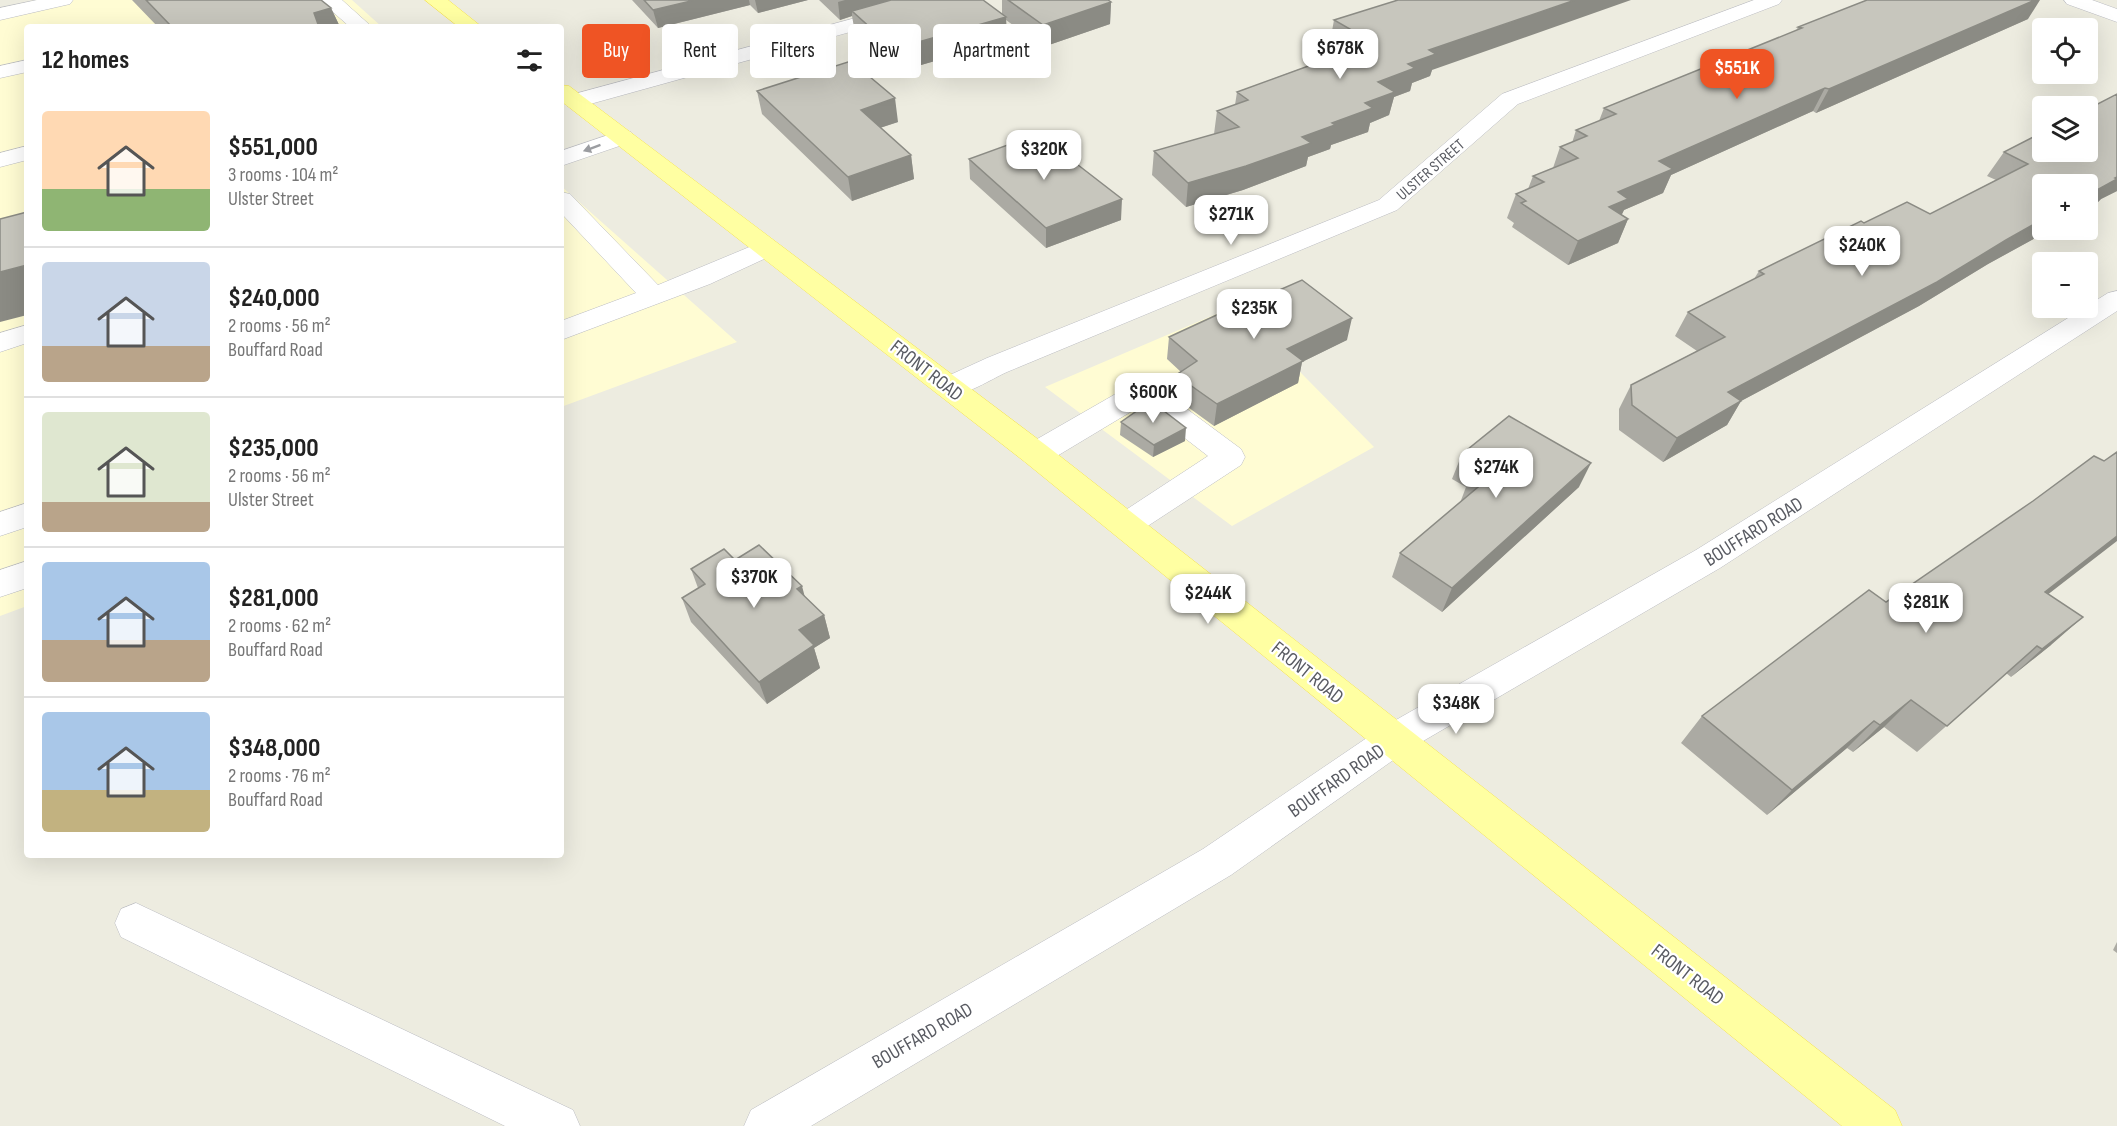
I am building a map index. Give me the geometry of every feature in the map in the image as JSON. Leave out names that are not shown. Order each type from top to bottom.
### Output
[{"type":"main road","points":[[435,0],[468,24]]},
{"type":"main road","name":"FRONT ROAD","points":[[568,96],[1036,454],[1879,1126]]},
{"type":"street","points":[[0,14],[63,0]]},
{"type":"street","points":[[216,24],[323,0]]},
{"type":"street","points":[[330,0],[358,24]]},
{"type":"street","points":[[568,96],[944,0]]},
{"type":"street","name":"ULSTER STREET","points":[[949,387],[997,365],[1388,205],[1510,99],[1772,0]]},
{"type":"street","points":[[2074,0],[2117,16]]},
{"type":"street","points":[[0,72],[24,67]]},
{"type":"street","points":[[564,158],[623,137]]},
{"type":"street","points":[[0,160],[24,154]]},
{"type":"street","points":[[564,202],[653,296]]},
{"type":"street","points":[[564,330],[701,278],[768,248]]},
{"type":"street","name":"BOUFFARD ROAD","points":[[767,1126],[1217,862],[1393,740],[1708,559],[2117,299]]},
{"type":"street","points":[[0,343],[24,335]]},
{"type":"street","points":[[1036,454],[1143,391],[1230,457],[1125,525]]},
{"type":"street","points":[[0,524],[24,516]]},
{"type":"street","points":[[0,584],[24,575]]},
{"type":"street","points":[[136,923],[557,1126]]},
{"type":"shaded area","points":[[35,0],[352,0],[379,24],[24,24],[24,607],[0,616],[0,8]]},
{"type":"shaded area","points":[[564,189],[737,342],[564,406]]},
{"type":"shaded area","points":[[1235,306],[1374,447],[1232,526],[1045,387]]},
{"type":"building","points":[[146,0],[321,0],[331,8],[314,13],[318,24],[169,24]]},
{"type":"building","points":[[644,0],[695,0],[653,10]]},
{"type":"building","points":[[891,0],[983,0],[1006,17],[982,24],[933,24],[933,38],[921,41],[921,24],[866,24],[852,11]]},
{"type":"building","points":[[1008,0],[1108,0],[1111,2],[1046,24],[1042,24]]},
{"type":"building","points":[[1398,0],[1575,0],[1429,50],[1436,54],[1408,64],[1415,68],[1378,82],[1395,92],[1365,103],[1373,108],[1302,137],[1311,143],[1188,183],[1154,151],[1239,127],[1217,111],[1248,100],[1237,92],[1344,53],[1327,43],[1354,34],[1347,30],[1350,29],[1334,20]]},
{"type":"building","points":[[1867,0],[2035,0],[1659,161],[1673,169],[1618,192],[1628,199],[1609,207],[1628,219],[1578,241],[1521,203],[1526,201],[1516,194],[1544,182],[1533,176],[1578,158],[1560,147],[1587,136],[1576,130],[1616,114],[1604,108]]},
{"type":"building","points":[[848,62],[848,78],[871,78],[895,98],[861,110],[911,155],[848,177],[757,91],[798,78],[836,78],[836,66]]},
{"type":"building","points":[[2117,94],[2117,177],[2115,178],[2117,179],[2098,189],[2098,174],[2032,174],[2032,225],[1937,282],[1728,392],[1741,401],[1677,438],[1632,405],[1631,385],[1725,337],[1688,312],[1764,274],[1759,271],[1861,221],[1864,223],[1907,202],[1930,214],[2028,164],[2004,152],[2032,138],[2032,162],[2098,162],[2098,104]]},
{"type":"building","points":[[1038,134],[1122,199],[1046,228],[969,159]]},
{"type":"building","points":[[24,213],[24,266],[0,272],[0,219]]},
{"type":"building","points":[[1302,280],[1352,318],[1287,349],[1303,361],[1217,404],[1176,375],[1197,361],[1169,337],[1234,307],[1236,309]]},
{"type":"building","points":[[1151,401],[1186,428],[1154,445],[1121,422]]},
{"type":"building","points":[[1509,416],[1591,463],[1452,588],[1400,553],[1478,487],[1469,481],[1484,468],[1462,454]]},
{"type":"building","points":[[2117,452],[2117,536],[2045,592],[2083,617],[2042,649],[2037,646],[1947,726],[1911,700],[1880,725],[1874,721],[1792,790],[1702,716],[1869,590],[1886,602],[2094,456],[2104,461]]},
{"type":"building","points":[[759,545],[802,586],[797,589],[824,615],[799,630],[814,645],[759,682],[682,598],[705,584],[691,569],[724,549],[735,560]]}]
